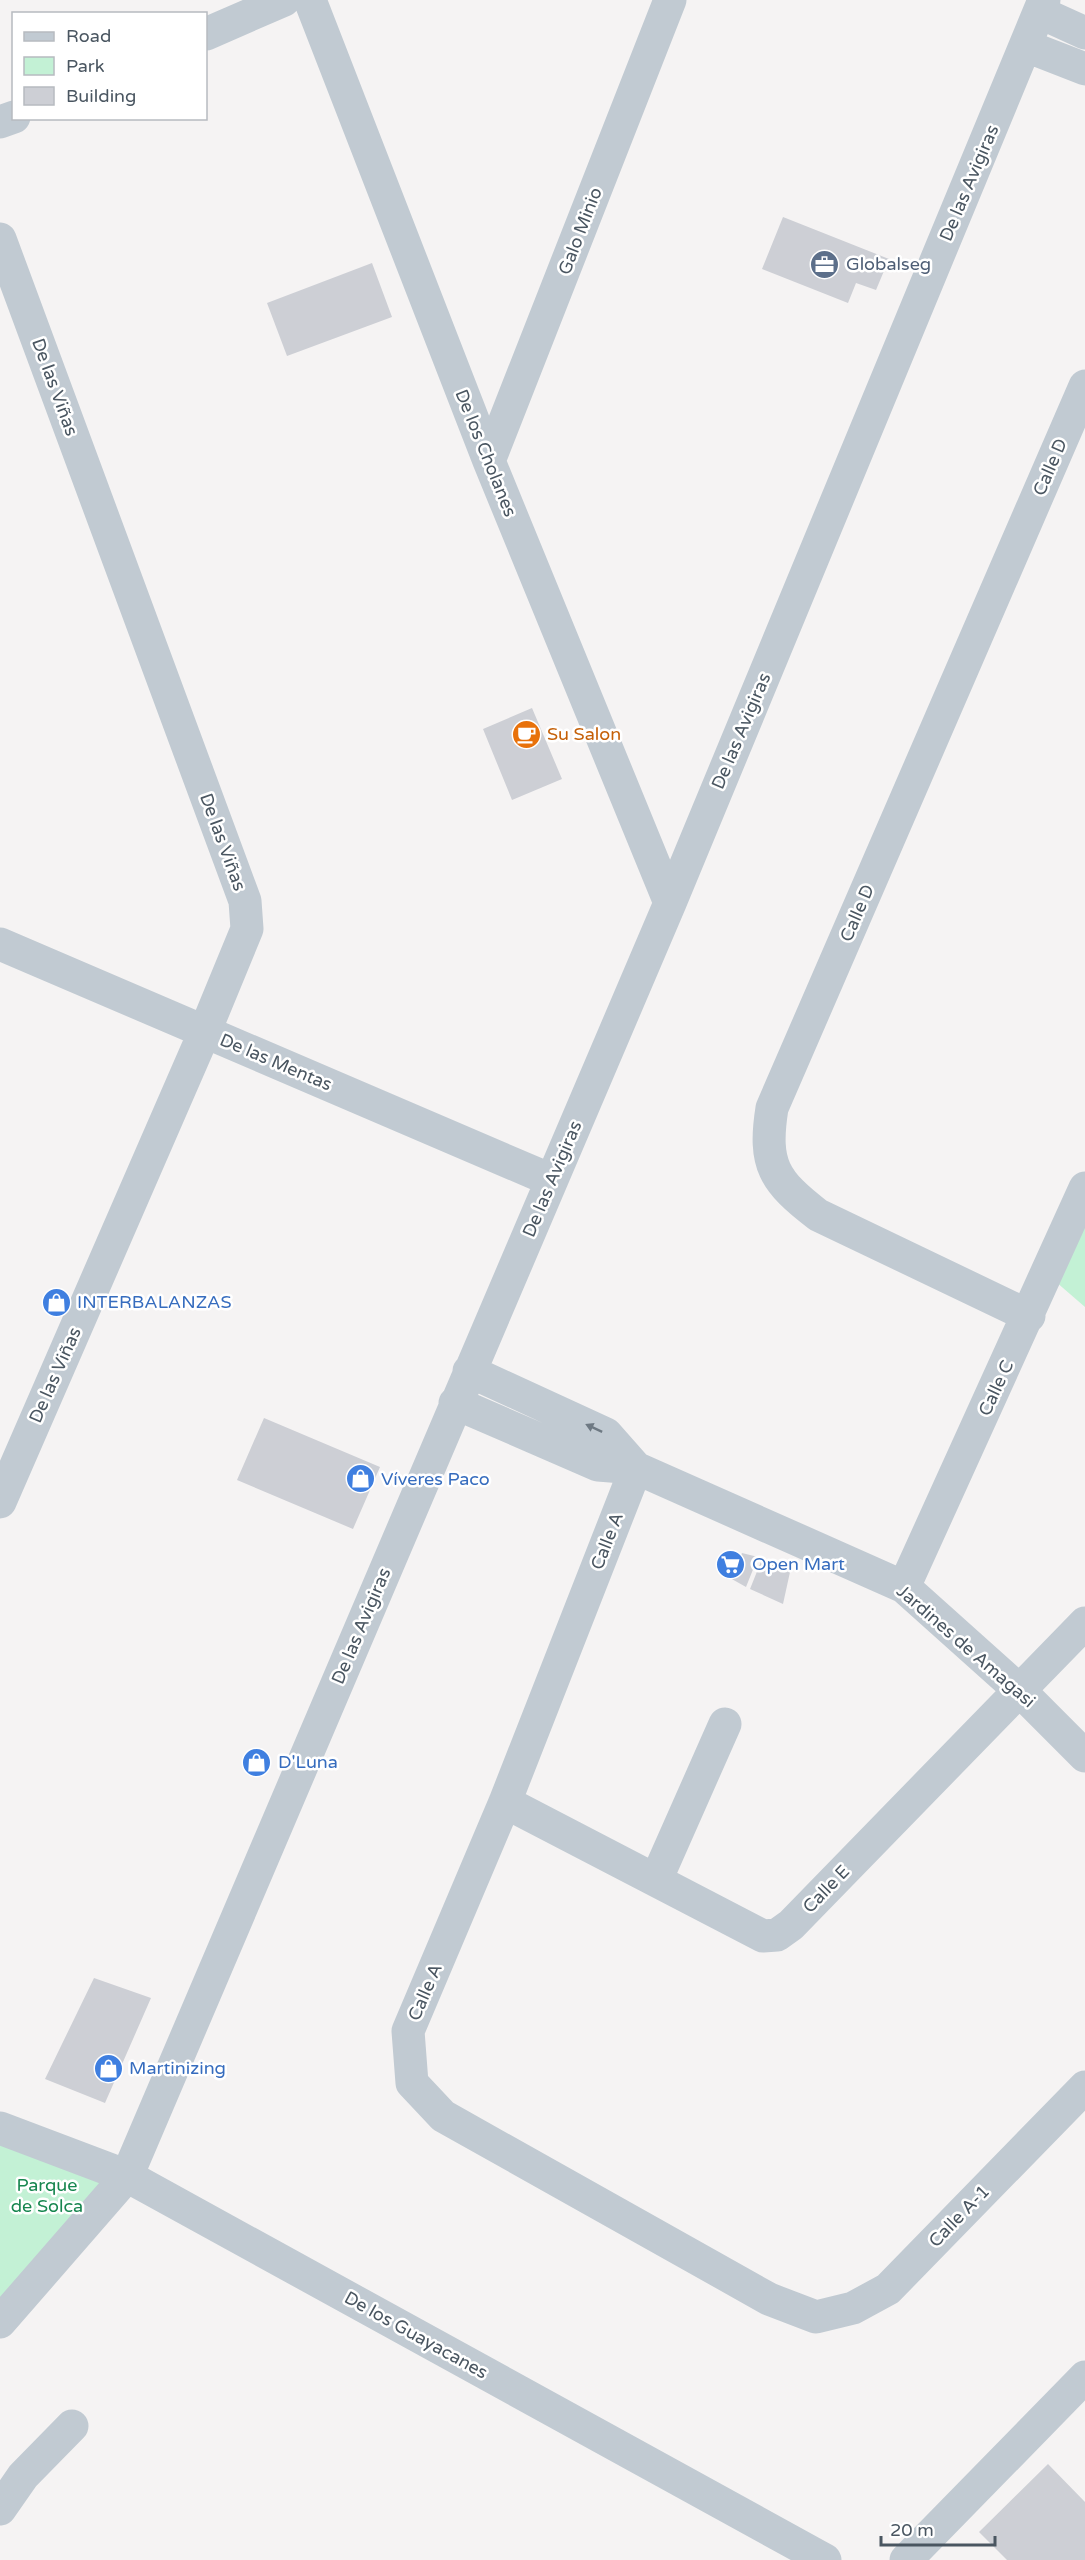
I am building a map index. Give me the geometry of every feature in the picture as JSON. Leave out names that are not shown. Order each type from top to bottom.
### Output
[{"type":"street","points":[[207,34],[284,0]]},
{"type":"street","name":"De los Cholanes","points":[[310,0],[489,461],[670,903]]},
{"type":"street","name":"Galo Minio","points":[[489,461],[670,0]]},
{"type":"street","points":[[1042,6],[1085,33]]},
{"type":"street","name":"De las Avigiras","points":[[0,2322],[127,2176],[670,903],[1042,6]]},
{"type":"street","points":[[1026,46],[1085,69]]},
{"type":"street","name":"De las Viñas","points":[[0,239],[245,901],[247,929],[205,1031],[0,1502]]},
{"type":"street","name":"Calle D","points":[[1029,1316],[818,1215],[788,1192],[775,1172],[768,1133],[772,1108],[1085,386]]},
{"type":"street","name":"De las Mentas","points":[[0,944],[551,1180]]},
{"type":"street","name":"Calle C","points":[[904,1587],[1029,1316],[1085,1188]]},
{"type":"street","name":"Jardines de Amagasi","points":[[469,1371],[606,1434],[636,1468]]},
{"type":"street","name":"Jardines de Amagasi","points":[[455,1403],[598,1465],[636,1468],[904,1587],[1019,1690],[1085,1756]]},
{"type":"street","name":"Calle A","points":[[636,1468],[505,1803],[408,2031],[412,2083],[442,2116],[769,2299],[816,2317]]},
{"type":"street","name":"Calle E","points":[[505,1803],[763,1936],[777,1935],[791,1925],[1085,1623]]},
{"type":"street","points":[[656,1880],[725,1724]]},
{"type":"street","name":"Calle A-1","points":[[816,2317],[853,2308],[888,2289],[1085,2087]]},
{"type":"street","name":"De los Guayacanes","points":[[0,2128],[127,2176],[825,2560]]},
{"type":"street","points":[[906,2560],[1085,2377]]},
{"type":"street","points":[[0,2509],[23,2476],[72,2426]]},
{"type":"green space","points":[[1085,1188],[1085,1307],[1048,1275]]},
{"type":"green space","name":"Parque de Solca","points":[[0,2126],[127,2176],[0,2322]]},
{"type":"building","name":"Globalseg","points":[[783,217],[889,259],[876,290],[856,283],[848,303],[762,269]]},
{"type":"building","points":[[372,263],[392,317],[287,356],[267,303]]},
{"type":"building","points":[[532,708],[562,779],[512,800],[483,729]]},
{"type":"building","points":[[264,1418],[380,1467],[353,1529],[237,1480]]},
{"type":"building","points":[[742,1553],[758,1557],[746,1587],[730,1578]]},
{"type":"building","points":[[762,1559],[790,1572],[783,1604],[750,1589]]},
{"type":"building","name":"D'Luna","points":[[252,1749],[268,1755],[261,1775],[245,1769]]},
{"type":"building","points":[[94,1978],[151,1998],[105,2103],[45,2079]]},
{"type":"building","points":[[1048,2464],[1085,2502],[1085,2560],[1007,2560],[979,2532]]},
{"type":"place","name":"Globalseg","points":[[825,264]]},
{"type":"place","name":"Su Salon","points":[[526,734]]},
{"type":"place","name":"INTERBALANZAS","points":[[56,1302]]},
{"type":"place","name":"Víveres Paco","points":[[360,1479]]},
{"type":"place","name":"Open Mart","points":[[731,1564]]},
{"type":"place","name":"D'Luna","points":[[257,1762]]},
{"type":"place","name":"Martinizing","points":[[108,2068]]}]
